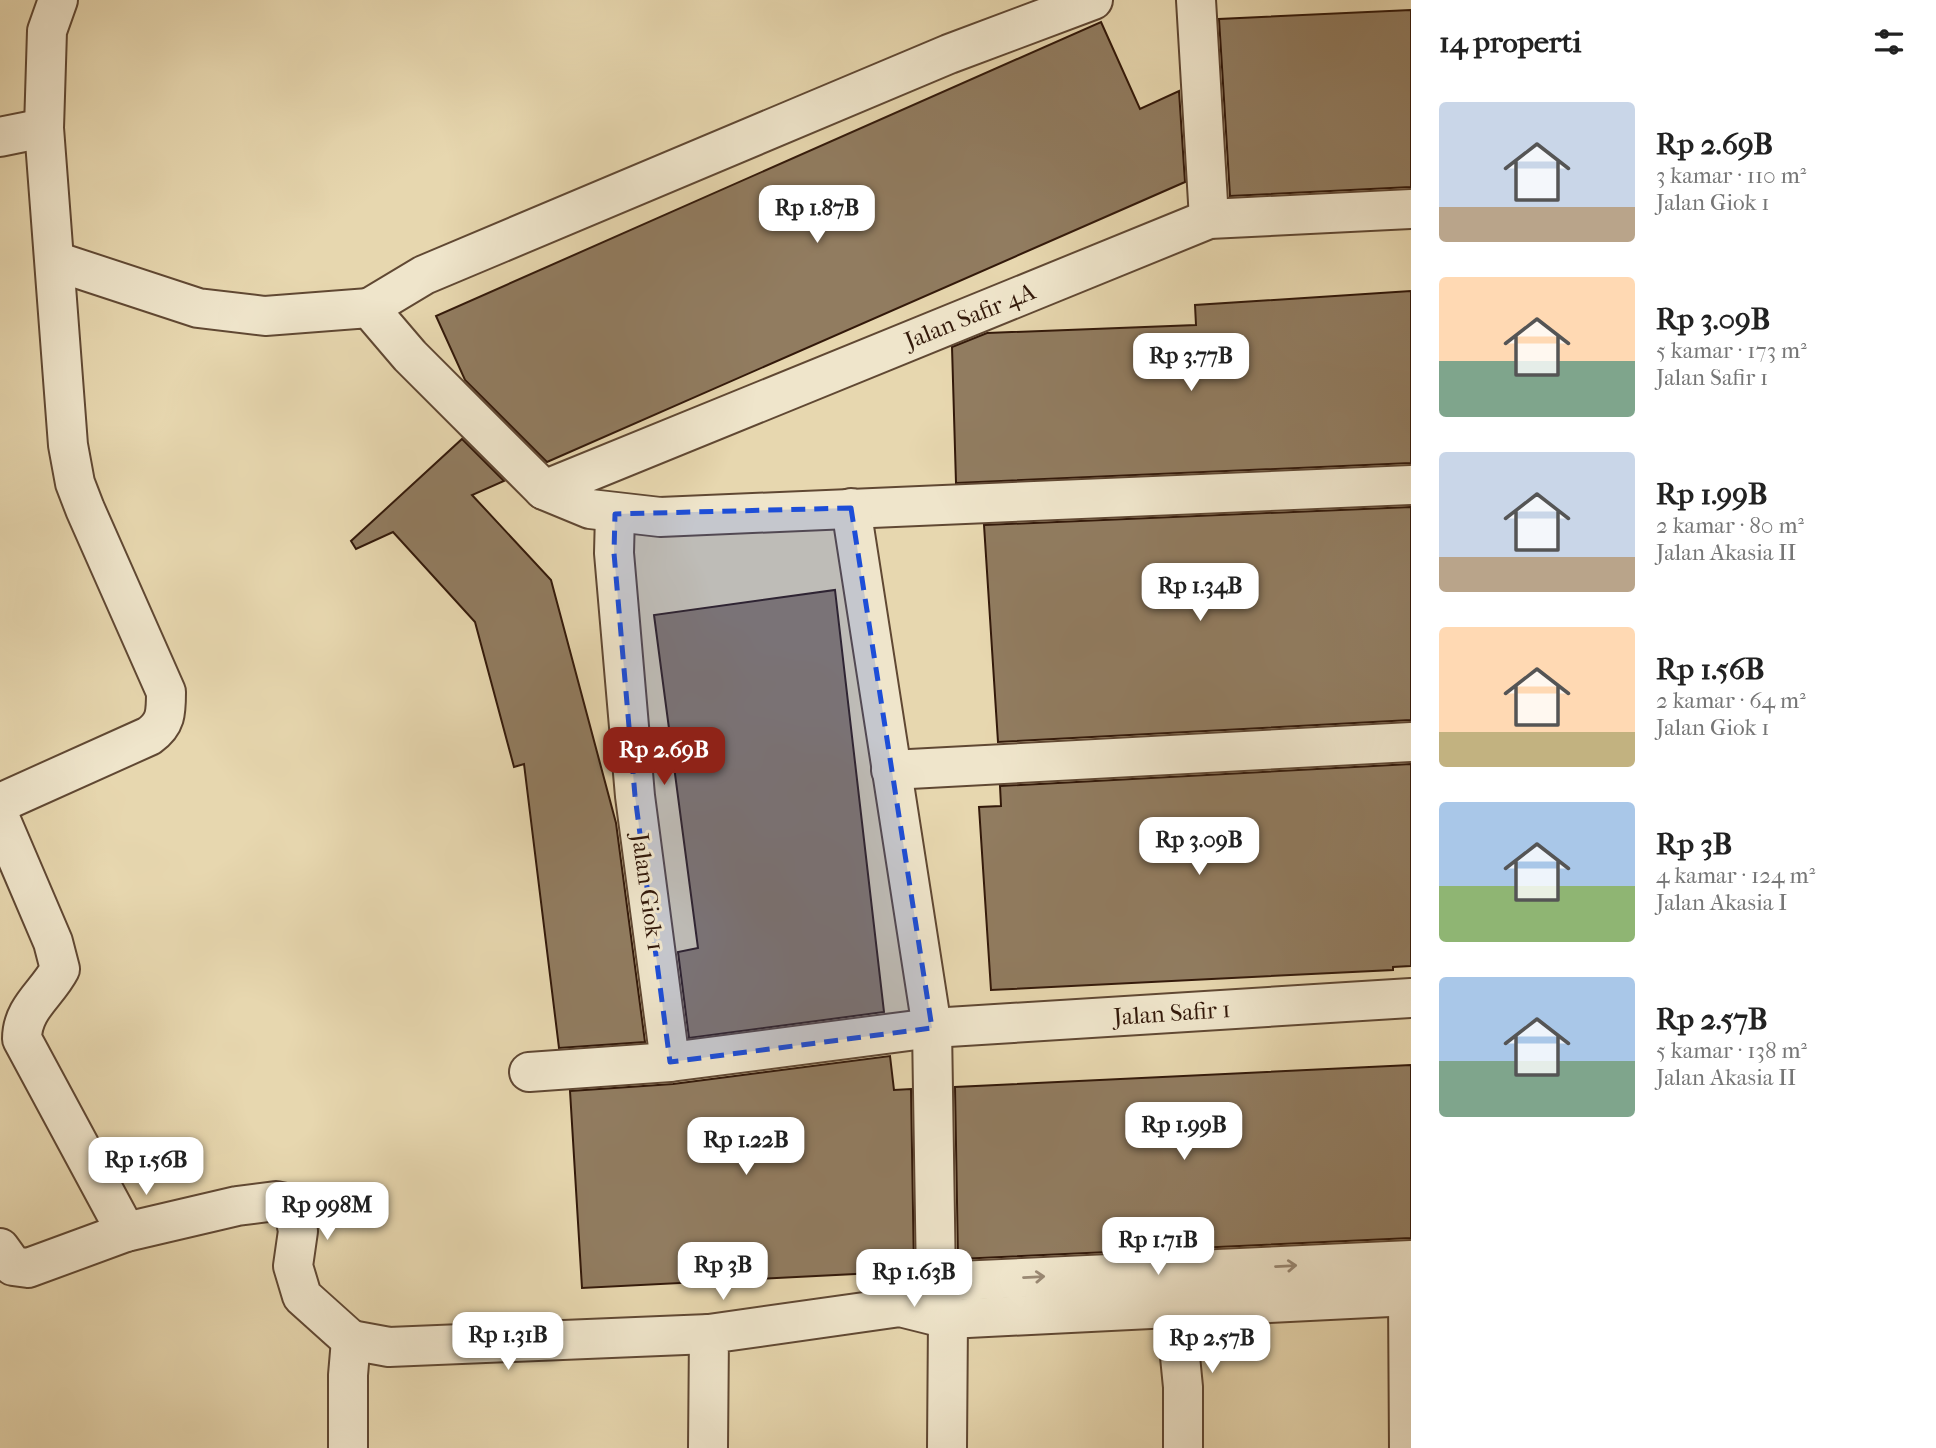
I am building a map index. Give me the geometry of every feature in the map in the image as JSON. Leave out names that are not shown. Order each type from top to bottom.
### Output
[{"type":"street","points":[[0,803],[133,745],[160,728],[165,719],[166,692],[75,483],[68,445],[44,128],[47,31],[58,0]]},
{"type":"street","points":[[55,261],[198,308],[265,316],[369,308],[424,275],[948,54],[1093,0]]},
{"type":"street","points":[[1196,0],[1209,219]]},
{"type":"street","points":[[0,137],[44,128]]},
{"type":"street","name":"Jalan Safir 4A","points":[[544,490],[1209,219],[1411,209]]},
{"type":"street","points":[[369,308],[410,356],[544,490],[590,509],[615,514],[660,517],[1411,485]]},
{"type":"street","points":[[851,508],[932,1028],[936,1282],[948,1319],[947,1448]]},
{"type":"street","name":"Jalan Giok 1","points":[[615,514],[614,553],[635,796],[670,1062]]},
{"type":"street","points":[[891,770],[1411,742]]},
{"type":"street","points":[[0,818],[59,958],[60,969],[54,980],[27,1012],[22,1024],[22,1039],[126,1232]]},
{"type":"street","name":"Jalan Safir 1","points":[[932,1028],[1411,998]]},
{"type":"street","points":[[529,1072],[670,1062],[932,1028]]},
{"type":"street","points":[[0,1248],[13,1266],[28,1268],[126,1232],[237,1206],[276,1201],[286,1203],[294,1212],[298,1231],[293,1266],[302,1296],[351,1340],[389,1347],[709,1334],[900,1307],[948,1319],[1175,1306],[1410,1284]]},
{"type":"street","points":[[900,1307],[936,1282],[1410,1284]]},
{"type":"street","points":[[1409,1448],[1410,1284]]},
{"type":"street","points":[[1175,1306],[1184,1387],[1183,1448]]},
{"type":"street","points":[[708,1448],[709,1334]]},
{"type":"street","points":[[348,1448],[351,1340]]},
{"type":"highlighted area","points":[[851,508],[932,1028],[670,1062],[635,796],[614,553],[615,514]]},
{"type":"building","points":[[1411,10],[1411,187],[1230,196],[1219,19]]},
{"type":"building","points":[[1101,22],[1140,109],[1179,91],[1185,182],[547,462],[465,380],[436,316]]},
{"type":"building","points":[[1411,291],[1411,463],[956,483],[952,347],[987,333],[1196,325],[1195,305]]},
{"type":"building","points":[[462,439],[504,481],[472,495],[551,580],[616,823],[645,1042],[559,1048],[524,764],[514,767],[475,622],[393,532],[356,549],[351,541]]},
{"type":"building","points":[[1411,507],[1411,720],[998,742],[984,525]]},
{"type":"building","points":[[835,590],[884,1012],[689,1038],[678,952],[698,948],[654,615]]},
{"type":"building","points":[[1411,764],[1411,966],[1393,967],[1393,970],[991,990],[979,807],[1001,806],[1000,786]]},
{"type":"building","points":[[890,1056],[894,1090],[911,1089],[914,1271],[582,1288],[570,1091],[673,1084]]},
{"type":"building","points":[[1411,1065],[1411,1238],[958,1259],[955,1087]]}]
